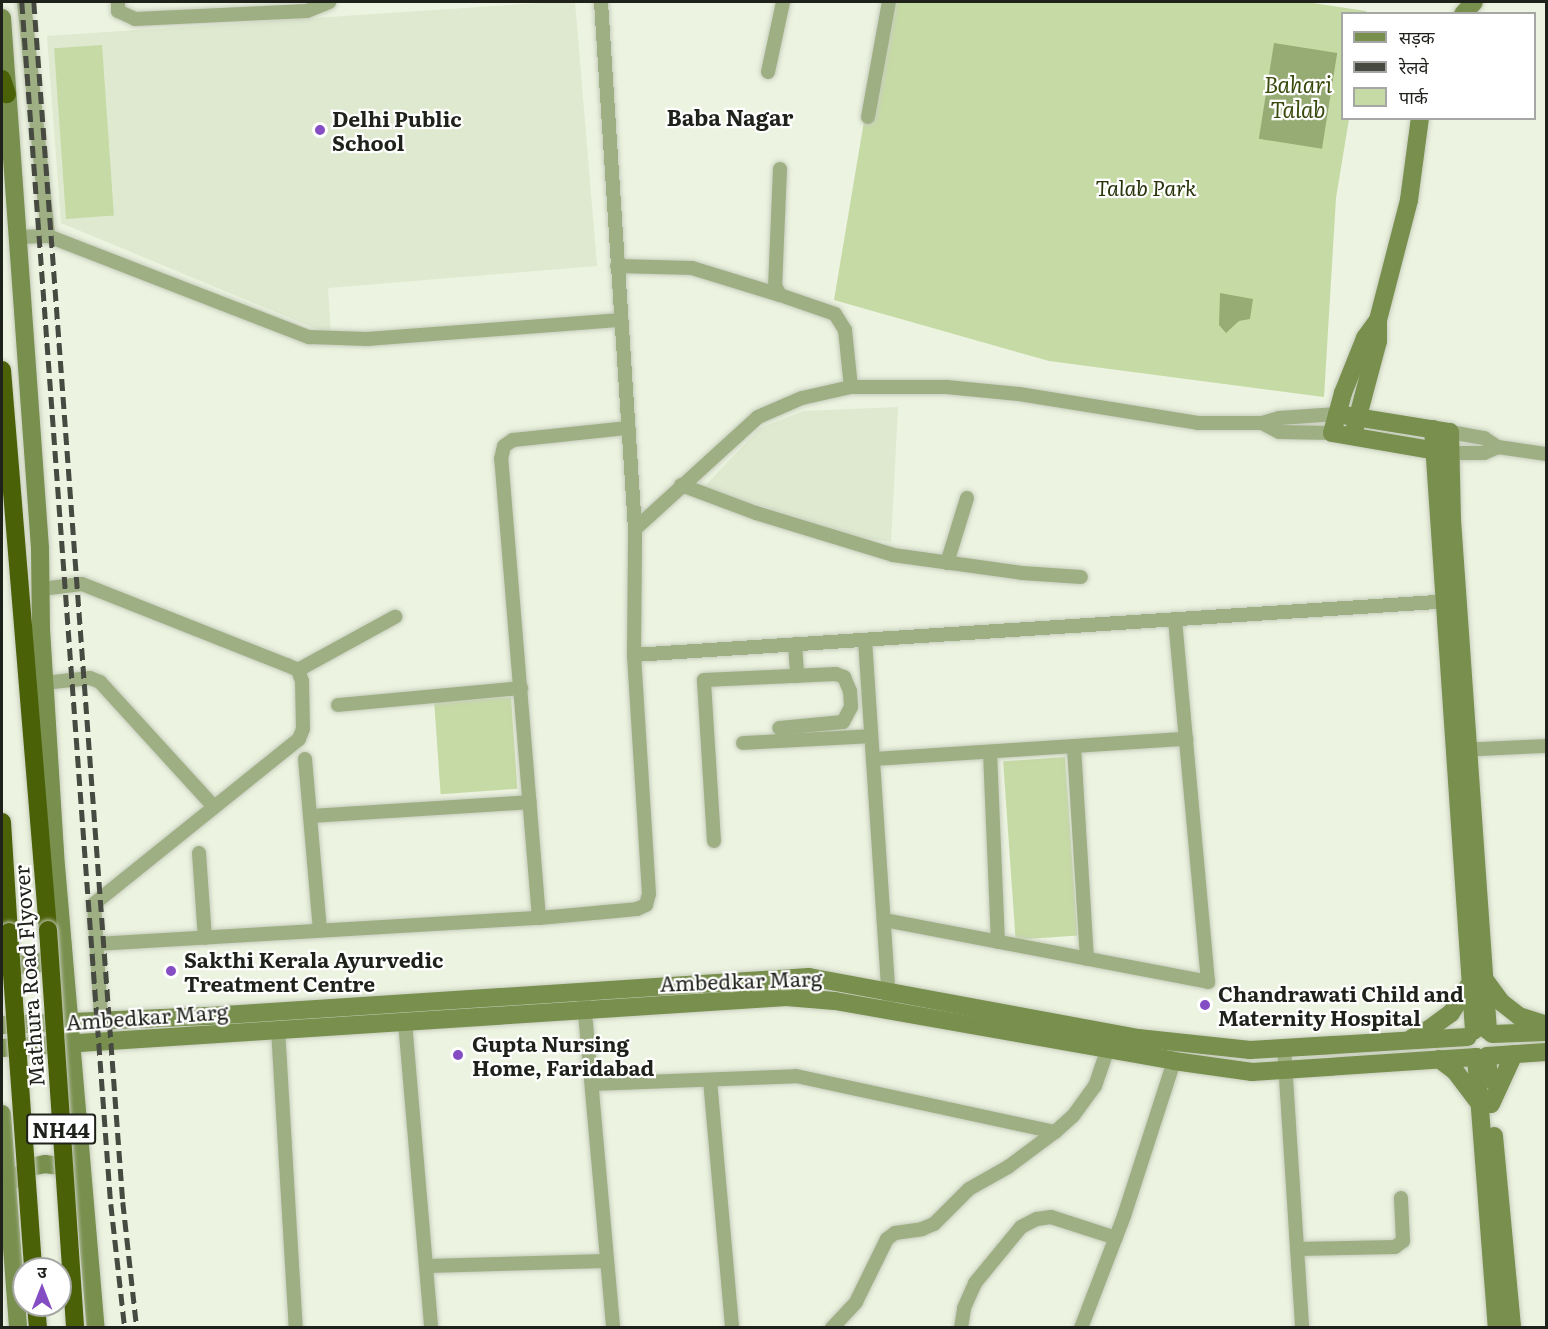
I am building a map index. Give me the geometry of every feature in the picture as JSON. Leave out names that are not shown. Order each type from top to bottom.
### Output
[{"type":"highway","name":"Mathura Road Flyover","points":[[2,370],[48,930],[75,1328]]},
{"type":"highway","name":"Mathura Road Flyover","points":[[2,822],[32,1257]]},
{"type":"street","points":[[24,2],[48,236]]},
{"type":"street","points":[[118,2],[118,11],[135,19],[307,11],[329,2]]},
{"type":"street","points":[[96,944],[539,918],[637,909],[646,905],[649,894],[634,655],[635,529],[601,2]]},
{"type":"street","points":[[768,72],[783,2]]},
{"type":"street","points":[[868,117],[889,2]]},
{"type":"street","points":[[2,18],[4,87],[18,237],[40,548],[44,683],[55,854],[72,1021]]},
{"type":"street","points":[[1353,435],[1378,341],[1378,320],[1409,200],[1420,120]]},
{"type":"street","points":[[780,169],[775,286],[780,295]]},
{"type":"street","points":[[18,237],[48,236],[309,337],[367,339],[621,320]]},
{"type":"street","points":[[617,266],[692,268],[835,314],[845,330],[851,387]]},
{"type":"street","points":[[1332,433],[1365,338],[1378,320]]},
{"type":"street","points":[[635,529],[758,417],[802,398],[851,387],[967,389],[1019,394],[1198,423],[1262,423],[1279,418],[1337,414],[1484,438],[1498,447],[1546,454]]},
{"type":"street","points":[[1262,423],[1279,432],[1353,435],[1442,452],[1485,453],[1498,447]]},
{"type":"street","points":[[539,918],[501,459],[504,446],[513,440],[628,428]]},
{"type":"street","points":[[1441,430],[1481,1033],[1494,1047],[1481,1057]]},
{"type":"street","points":[[681,485],[756,513],[893,555],[1022,573],[1081,577]]},
{"type":"street","points":[[947,563],[967,498]]},
{"type":"street","points":[[41,589],[82,584],[298,670],[302,681],[302,735],[94,904],[101,1020]]},
{"type":"street","points":[[634,655],[1451,601]]},
{"type":"street","points":[[298,670],[395,617]]},
{"type":"street","points":[[884,920],[1208,982],[1175,620]]},
{"type":"street","points":[[865,640],[890,1010]]},
{"type":"street","points":[[795,644],[797,676]]},
{"type":"street","points":[[714,841],[704,680],[836,674],[844,677],[850,691],[851,707],[843,722],[779,728]]},
{"type":"street","points":[[44,683],[90,678],[100,682],[214,807]]},
{"type":"street","points":[[338,705],[521,688]]},
{"type":"street","points":[[743,743],[871,736]]},
{"type":"street","points":[[873,759],[1186,739]]},
{"type":"street","points":[[1462,749],[1546,746]]},
{"type":"street","points":[[1074,747],[1087,959]]},
{"type":"street","points":[[990,752],[998,942]]},
{"type":"street","points":[[305,759],[320,930]]},
{"type":"street","points":[[310,816],[530,802]]},
{"type":"street","points":[[199,853],[205,938]]},
{"type":"street","points":[[55,854],[65,885],[72,1044],[96,1328]]},
{"type":"street","points":[[2,956],[21,965],[37,964],[53,956],[63,941]]},
{"type":"street","name":"Ambedkar Marg","points":[[2,1025],[209,1016],[809,977],[1138,1038],[1250,1050],[1405,1041],[1481,1033],[1546,1032]]},
{"type":"street","points":[[1478,981],[1519,1016],[1546,1025]]},
{"type":"street","points":[[1405,1041],[1429,1029],[1451,1012],[1478,981]]},
{"type":"street","points":[[584,990],[613,1328]]},
{"type":"street","name":"Ambedkar Marg","points":[[2,1048],[786,997],[835,1000],[1174,1061],[1252,1072],[1284,1068],[1546,1052]]},
{"type":"street","points":[[405,1022],[431,1328]]},
{"type":"street","points":[[278,1029],[296,1328]]},
{"type":"street","points":[[1481,1033],[1468,1049],[1481,1057]]},
{"type":"street","points":[[1284,1047],[1302,1328]]},
{"type":"street","points":[[832,1328],[856,1302],[887,1239],[895,1233],[922,1229],[934,1224],[969,1189],[1008,1167],[1055,1132],[1078,1110],[1095,1086],[1108,1049]]},
{"type":"street","points":[[1485,1104],[1514,1054]]},
{"type":"street","points":[[1481,1057],[1497,1328]]},
{"type":"street","points":[[1439,1059],[1455,1071],[1485,1104],[1512,1328]]},
{"type":"street","points":[[1082,1328],[1116,1238],[1174,1061]]},
{"type":"street","points":[[592,1084],[796,1076],[1055,1132]]},
{"type":"street","points":[[710,1080],[732,1328]]},
{"type":"street","points":[[2,1114],[7,1186],[8,1278],[18,1328]]},
{"type":"street","points":[[7,1186],[30,1167],[45,1164],[59,1166],[83,1181]]},
{"type":"street","points":[[1296,1249],[1395,1247],[1403,1241],[1401,1198]]},
{"type":"street","points":[[961,1328],[964,1308],[975,1283],[1020,1227],[1037,1219],[1060,1219],[1116,1238]]},
{"type":"street","points":[[426,1266],[607,1261]]},
{"type":"shaded area","name":"Delhi Public School","points":[[575,2],[597,266],[328,288],[331,335],[61,223],[47,36]]},
{"type":"shaded area","points":[[898,407],[891,542],[859,537],[703,488],[760,428],[804,411]]},
{"type":"green space","name":"Talab Park","points":[[884,2],[1306,2],[1366,11],[1341,12],[1341,120],[1349,120],[1336,198],[1324,397],[1049,361],[834,300]]},
{"type":"green space","points":[[102,45],[114,216],[66,219],[54,48]]},
{"type":"green space","points":[[511,697],[517,789],[441,794],[434,702]]},
{"type":"green space","points":[[1065,757],[1077,936],[1016,940],[1003,761]]},
{"type":"water","name":"Bahari Talab","points":[[1274,43],[1337,53],[1322,149],[1259,139]]},
{"type":"water","points":[[1220,293],[1253,299],[1250,319],[1239,321],[1226,333],[1219,325]]},
{"type":"railway","points":[[22,2],[111,1204],[125,1328]]},
{"type":"railway","points":[[34,2],[123,1202],[137,1328]]},
{"type":"place","name":"Delhi Public School","points":[[320,130]]},
{"type":"place","name":"Sakthi Kerala Ayurvedic Treatment Centre","points":[[171,971]]},
{"type":"place","name":"Chandrawati Child and Maternity Hospital","points":[[1205,1005]]},
{"type":"place","name":"Gupta Nursing Home, Faridabad","points":[[458,1055]]},
{"type":"district","name":"Baba Nagar","points":[[730,117]]}]
